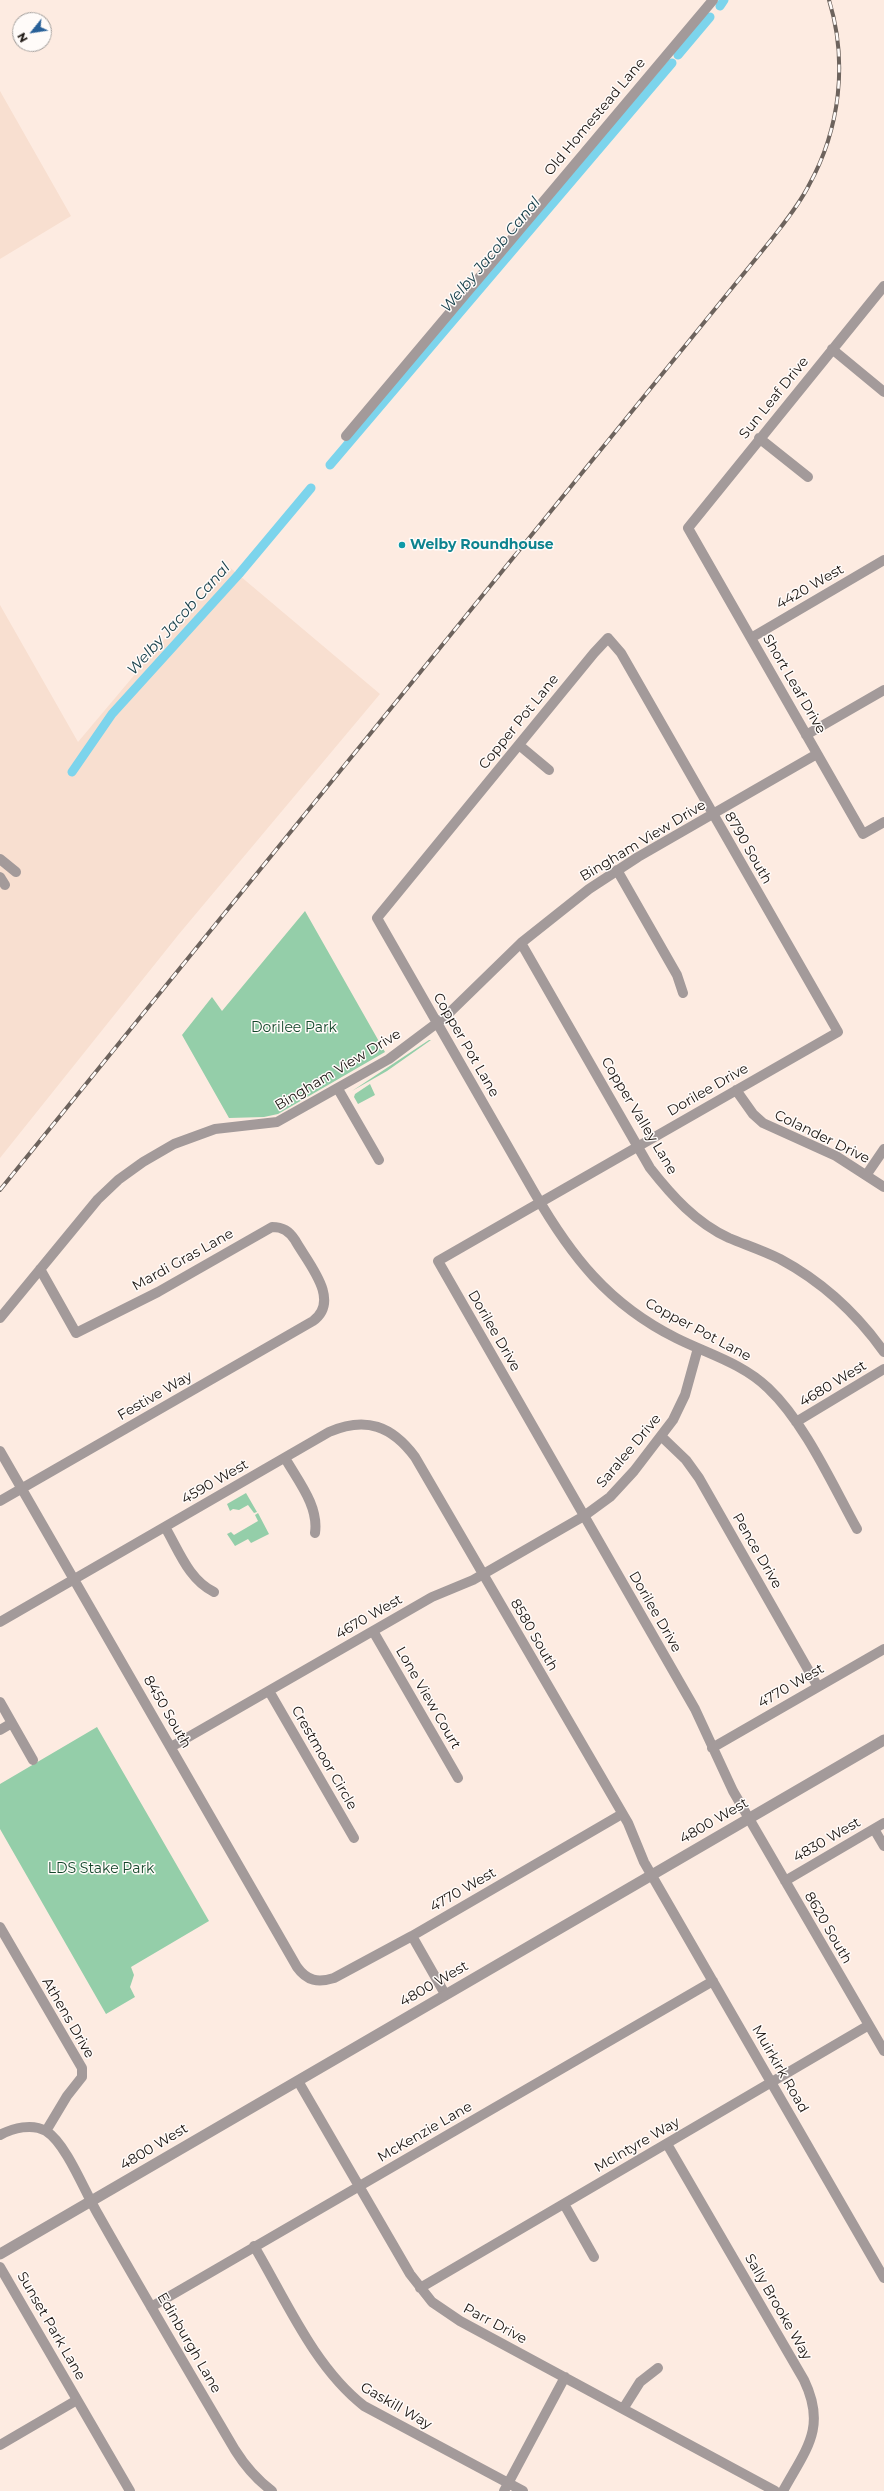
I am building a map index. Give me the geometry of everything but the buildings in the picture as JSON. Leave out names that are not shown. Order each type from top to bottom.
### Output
[{"type":"street","name":"Old Homestead Lane","points":[[346,436],[713,0]]},
{"type":"street","name":"Sun Leaf Drive","points":[[688,528],[759,438],[884,286]]},
{"type":"street","points":[[832,349],[884,392]]},
{"type":"street","points":[[759,438],[808,477]]},
{"type":"street","name":"Short Leaf Drive","points":[[688,528],[863,834],[884,822]]},
{"type":"street","name":"4420 West","points":[[751,638],[884,560]]},
{"type":"street","name":"Copper Pot Lane","points":[[608,638],[377,918],[540,1202],[572,1252],[606,1290],[644,1319],[698,1348],[729,1361],[754,1377],[781,1402],[796,1422],[857,1529]]},
{"type":"street","name":"8790 South","points":[[608,638],[621,653],[838,1032]]},
{"type":"street","points":[[806,735],[884,690]]},
{"type":"street","points":[[519,745],[549,770]]},
{"type":"street","name":"Bingham View Drive","points":[[0,1318],[98,1199],[118,1180],[142,1162],[174,1144],[215,1129],[277,1122],[389,1059],[438,1023],[478,987],[521,944],[560,911],[617,870],[817,754]]},
{"type":"street","points":[[0,859],[16,872]]},
{"type":"street","points":[[617,870],[677,975],[683,993]]},
{"type":"street","name":"Copper Valley Lane","points":[[521,944],[650,1168],[672,1197],[698,1220],[728,1237],[780,1259],[811,1278],[840,1302],[884,1352]]},
{"type":"street","name":"Dorilee Drive","points":[[749,1818],[733,1791],[695,1709],[438,1261],[838,1032]]},
{"type":"street","points":[[338,1089],[379,1160]]},
{"type":"street","name":"Colander Drive","points":[[736,1090],[753,1114],[763,1123],[836,1156],[867,1174],[884,1187]]},
{"type":"street","points":[[867,1174],[884,1149]]},
{"type":"street","name":"Mardi Gras Lane","points":[[40,1269],[76,1333],[158,1292],[272,1227],[280,1227],[290,1234],[323,1290],[326,1298],[322,1312]]},
{"type":"street","name":"Festive Way","points":[[0,1501],[313,1321],[322,1312]]},
{"type":"street","name":"Saralee Drive","points":[[584,1516],[618,1489],[662,1437],[680,1407],[698,1348]]},
{"type":"street","name":"4680 West","points":[[796,1422],[884,1370]]},
{"type":"street","name":"4590 West","points":[[0,1622],[285,1458],[342,1427],[356,1424],[375,1425]]},
{"type":"street","name":"8580 South","points":[[375,1425],[395,1435],[415,1457],[622,1814],[652,1875]]},
{"type":"street","name":"Pence Drive","points":[[662,1437],[686,1460],[698,1478],[818,1687]]},
{"type":"street","name":"8450 South","points":[[0,1451],[297,1967],[302,1973],[315,1981]]},
{"type":"street","points":[[285,1458],[314,1510],[317,1522],[315,1533]]},
{"type":"street","name":"4670 West","points":[[171,1748],[432,1597],[456,1588],[483,1574],[584,1516]]},
{"type":"street","points":[[165,1527],[195,1579],[204,1587],[214,1592]]},
{"type":"street","name":"Lone View Court","points":[[373,1631],[458,1778]]},
{"type":"street","name":"4770 West","points":[[712,1748],[884,1649]]},
{"type":"street","name":"Crestmoor Circle","points":[[269,1691],[354,1838]]},
{"type":"street","points":[[0,1702],[33,1760]]},
{"type":"street","points":[[0,1730],[12,1723]]},
{"type":"street","name":"4800 West","points":[[0,2254],[884,1740]]},
{"type":"street","name":"4770 West","points":[[315,1981],[334,1978],[412,1936],[622,1814]]},
{"type":"street","name":"8620 South","points":[[749,1818],[884,2051]]},
{"type":"street","name":"4830 West","points":[[785,1881],[884,1823]]},
{"type":"street","points":[[874,1829],[884,1846]]},
{"type":"street","name":"Muirkirk Road","points":[[652,1875],[884,2278]]},
{"type":"street","name":"Athens Drive","points":[[0,1927],[82,2068],[82,2078],[67,2096],[46,2131]]},
{"type":"street","points":[[412,1936],[445,1994]]},
{"type":"street","name":"McKenzie Lane","points":[[151,2307],[713,1981]]},
{"type":"street","name":"McIntyre Way","points":[[420,2288],[869,2026]]},
{"type":"street","name":"Parr Drive","points":[[298,2081],[420,2288],[442,2310],[775,2491]]},
{"type":"street","points":[[0,2135],[14,2129],[23,2128],[46,2131],[61,2146],[91,2202]]},
{"type":"street","name":"Sally Brooke Way","points":[[667,2144],[804,2380],[814,2402],[815,2425],[811,2438],[783,2491]]},
{"type":"street","name":"Edinburgh Lane","points":[[91,2202],[245,2466],[260,2482],[272,2491]]},
{"type":"street","points":[[564,2204],[594,2257]]},
{"type":"street","name":"Gaskill Way","points":[[254,2246],[322,2362],[348,2394],[364,2406],[506,2487],[523,2491]]},
{"type":"street","name":"Sunset Park Lane","points":[[0,2267],[130,2491]]},
{"type":"street","points":[[623,2409],[640,2382],[658,2368]]},
{"type":"street","points":[[506,2487],[565,2377]]},
{"type":"street","points":[[0,2445],[77,2400]]},
{"type":"shaded area","points":[[0,91],[71,216],[0,259]]},
{"type":"shaded area","points":[[227,565],[380,694],[179,934],[0,1158],[0,605],[78,742]]},
{"type":"green space","name":"Dorilee Park","points":[[305,911],[385,1052],[278,1114],[264,1117],[229,1118],[182,1035],[212,997],[222,1011]]},
{"type":"green space","points":[[431,1040],[387,1071],[352,1091]]},
{"type":"green space","points":[[370,1084],[375,1095],[358,1104],[354,1097],[355,1094]]},
{"type":"green space","points":[[246,1493],[257,1512],[254,1513],[248,1505],[239,1510],[233,1509],[230,1511],[227,1504]]},
{"type":"green space","points":[[258,1513],[269,1534],[251,1543],[248,1539],[235,1546],[227,1534],[231,1532],[234,1535],[258,1521],[255,1515]]},
{"type":"green space","name":"LDS Stake Park","points":[[97,1727],[209,1921],[131,1967],[134,1975],[130,1987],[135,1997],[106,2014],[0,1829],[0,1784]]},
{"type":"waterway","name":"Welby Jacob Canal","points":[[720,6],[724,0]]},
{"type":"waterway","name":"Welby Jacob Canal","points":[[678,55],[710,17]]},
{"type":"waterway","name":"Welby Jacob Canal","points":[[330,465],[672,63]]},
{"type":"waterway","name":"Welby Jacob Canal","points":[[72,772],[112,714],[239,574],[311,488]]},
{"type":"railway","points":[[0,1190],[771,240],[796,207],[820,164],[828,141],[838,95],[838,47],[835,23],[829,0]]},
{"type":"place","name":"Welby Roundhouse","points":[[402,545]]}]
